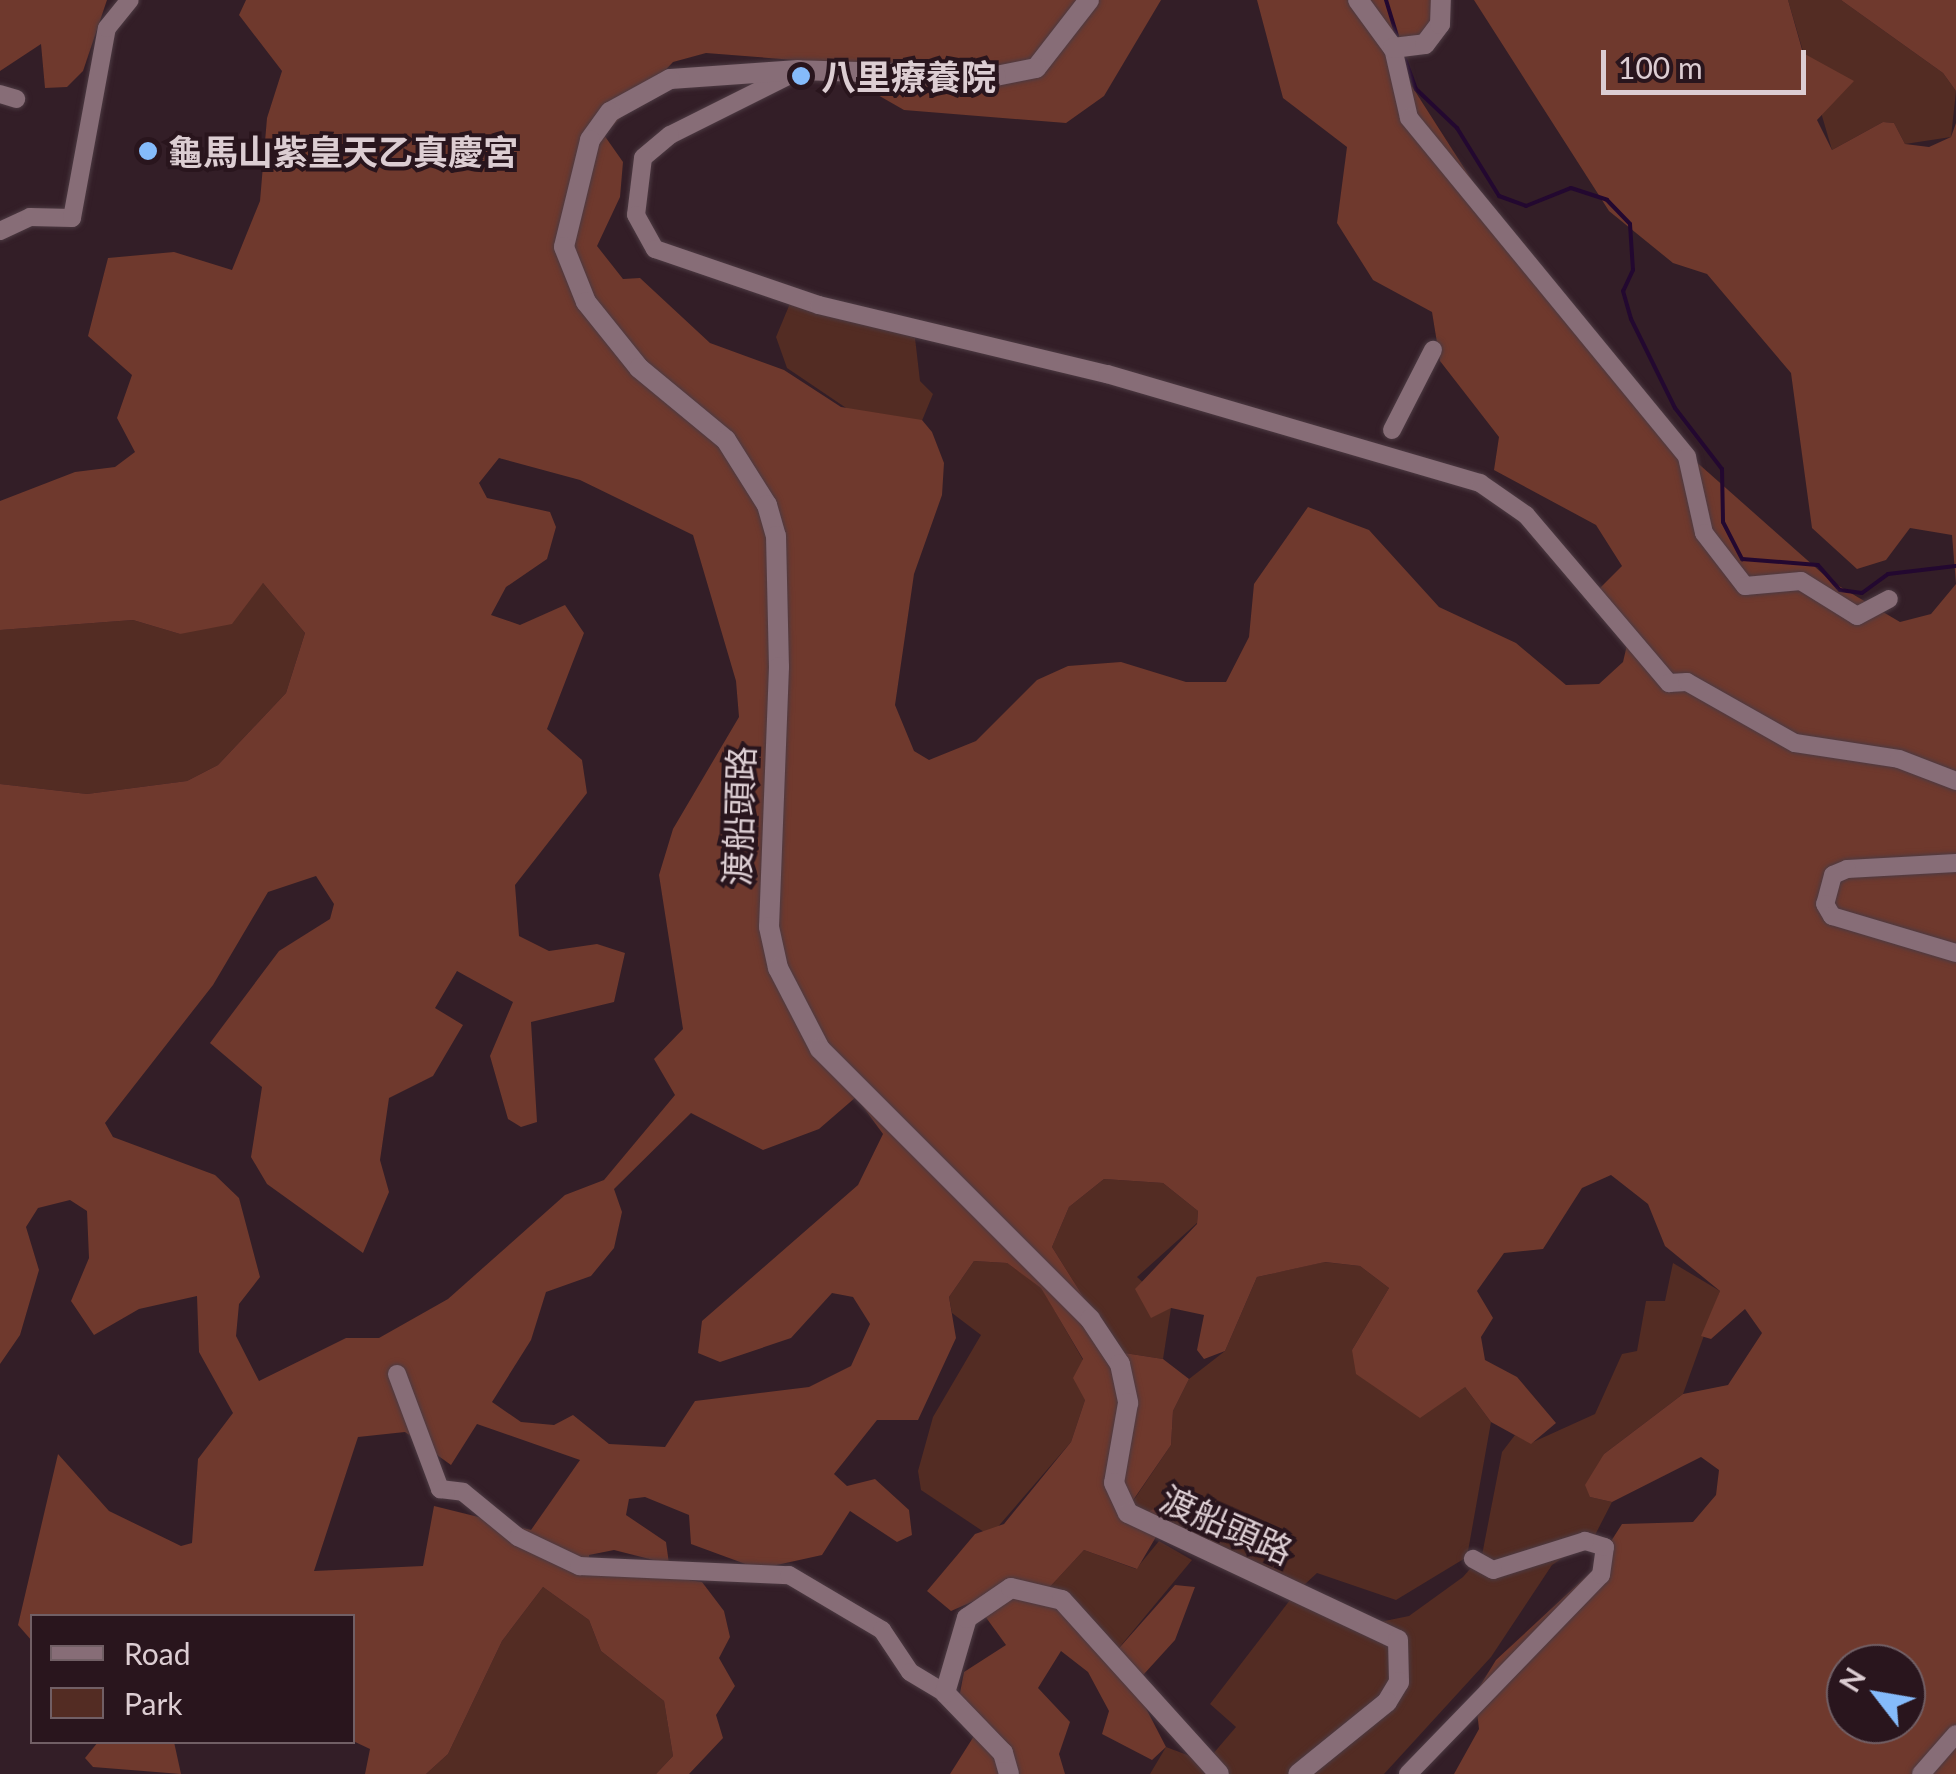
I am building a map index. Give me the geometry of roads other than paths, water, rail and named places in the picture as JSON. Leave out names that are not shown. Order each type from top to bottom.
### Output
[{"type":"street","points":[[0,231],[30,217],[72,218],[107,28],[130,0]]},
{"type":"street","name":"渡船頭路","points":[[1089,0],[1036,68],[956,79],[798,70],[670,79],[610,112],[574,178],[564,247],[586,302],[639,368],[726,440],[767,505],[779,667],[768,927],[778,968],[820,1049],[1090,1320],[1120,1364],[1128,1403],[1114,1483],[1128,1513],[1398,1640],[1399,1682],[1387,1702],[1298,1774]]},
{"type":"street","points":[[1358,0],[1393,48],[1409,118],[1687,456],[1704,534],[1745,586],[1802,581],[1856,616],[1889,600]]},
{"type":"street","points":[[1393,48],[1425,44],[1440,24],[1440,0]]},
{"type":"street","points":[[798,70],[670,135],[644,158],[636,215],[655,249],[818,305],[1107,374],[1480,483],[1526,516],[1669,682],[1687,682],[1795,743],[1900,758],[1956,782]]},
{"type":"street","points":[[1392,430],[1432,350]]},
{"type":"street","points":[[1956,863],[1847,869],[1833,875],[1825,904],[1832,916],[1956,953]]},
{"type":"street","points":[[398,1374],[440,1489],[462,1492],[518,1537],[579,1566],[788,1575],[882,1630],[910,1672],[945,1693],[1003,1754],[1009,1774]]},
{"type":"street","points":[[1408,1774],[1602,1575],[1605,1547],[1585,1541],[1494,1570],[1473,1559]]},
{"type":"street","points":[[945,1693],[956,1637],[976,1608],[1011,1588],[1036,1588],[1082,1618],[1140,1695],[1219,1774]]},
{"type":"street","points":[[1921,1774],[1956,1734]]},
{"type":"waterway","points":[[1386,0],[1397,36]]},
{"type":"waterway","points":[[1405,59],[1416,89],[1457,128],[1499,196],[1526,206],[1571,188],[1607,200],[1630,224],[1633,270],[1623,291],[1631,319],[1675,408],[1722,469],[1723,522],[1742,559],[1818,565],[1840,590],[1862,593],[1888,574],[1956,566]]},
{"type":"place","name":"八里療養院","points":[[801,76]]},
{"type":"place","name":"龜馬山紫皇天乙真慶宮","points":[[148,151]]}]
